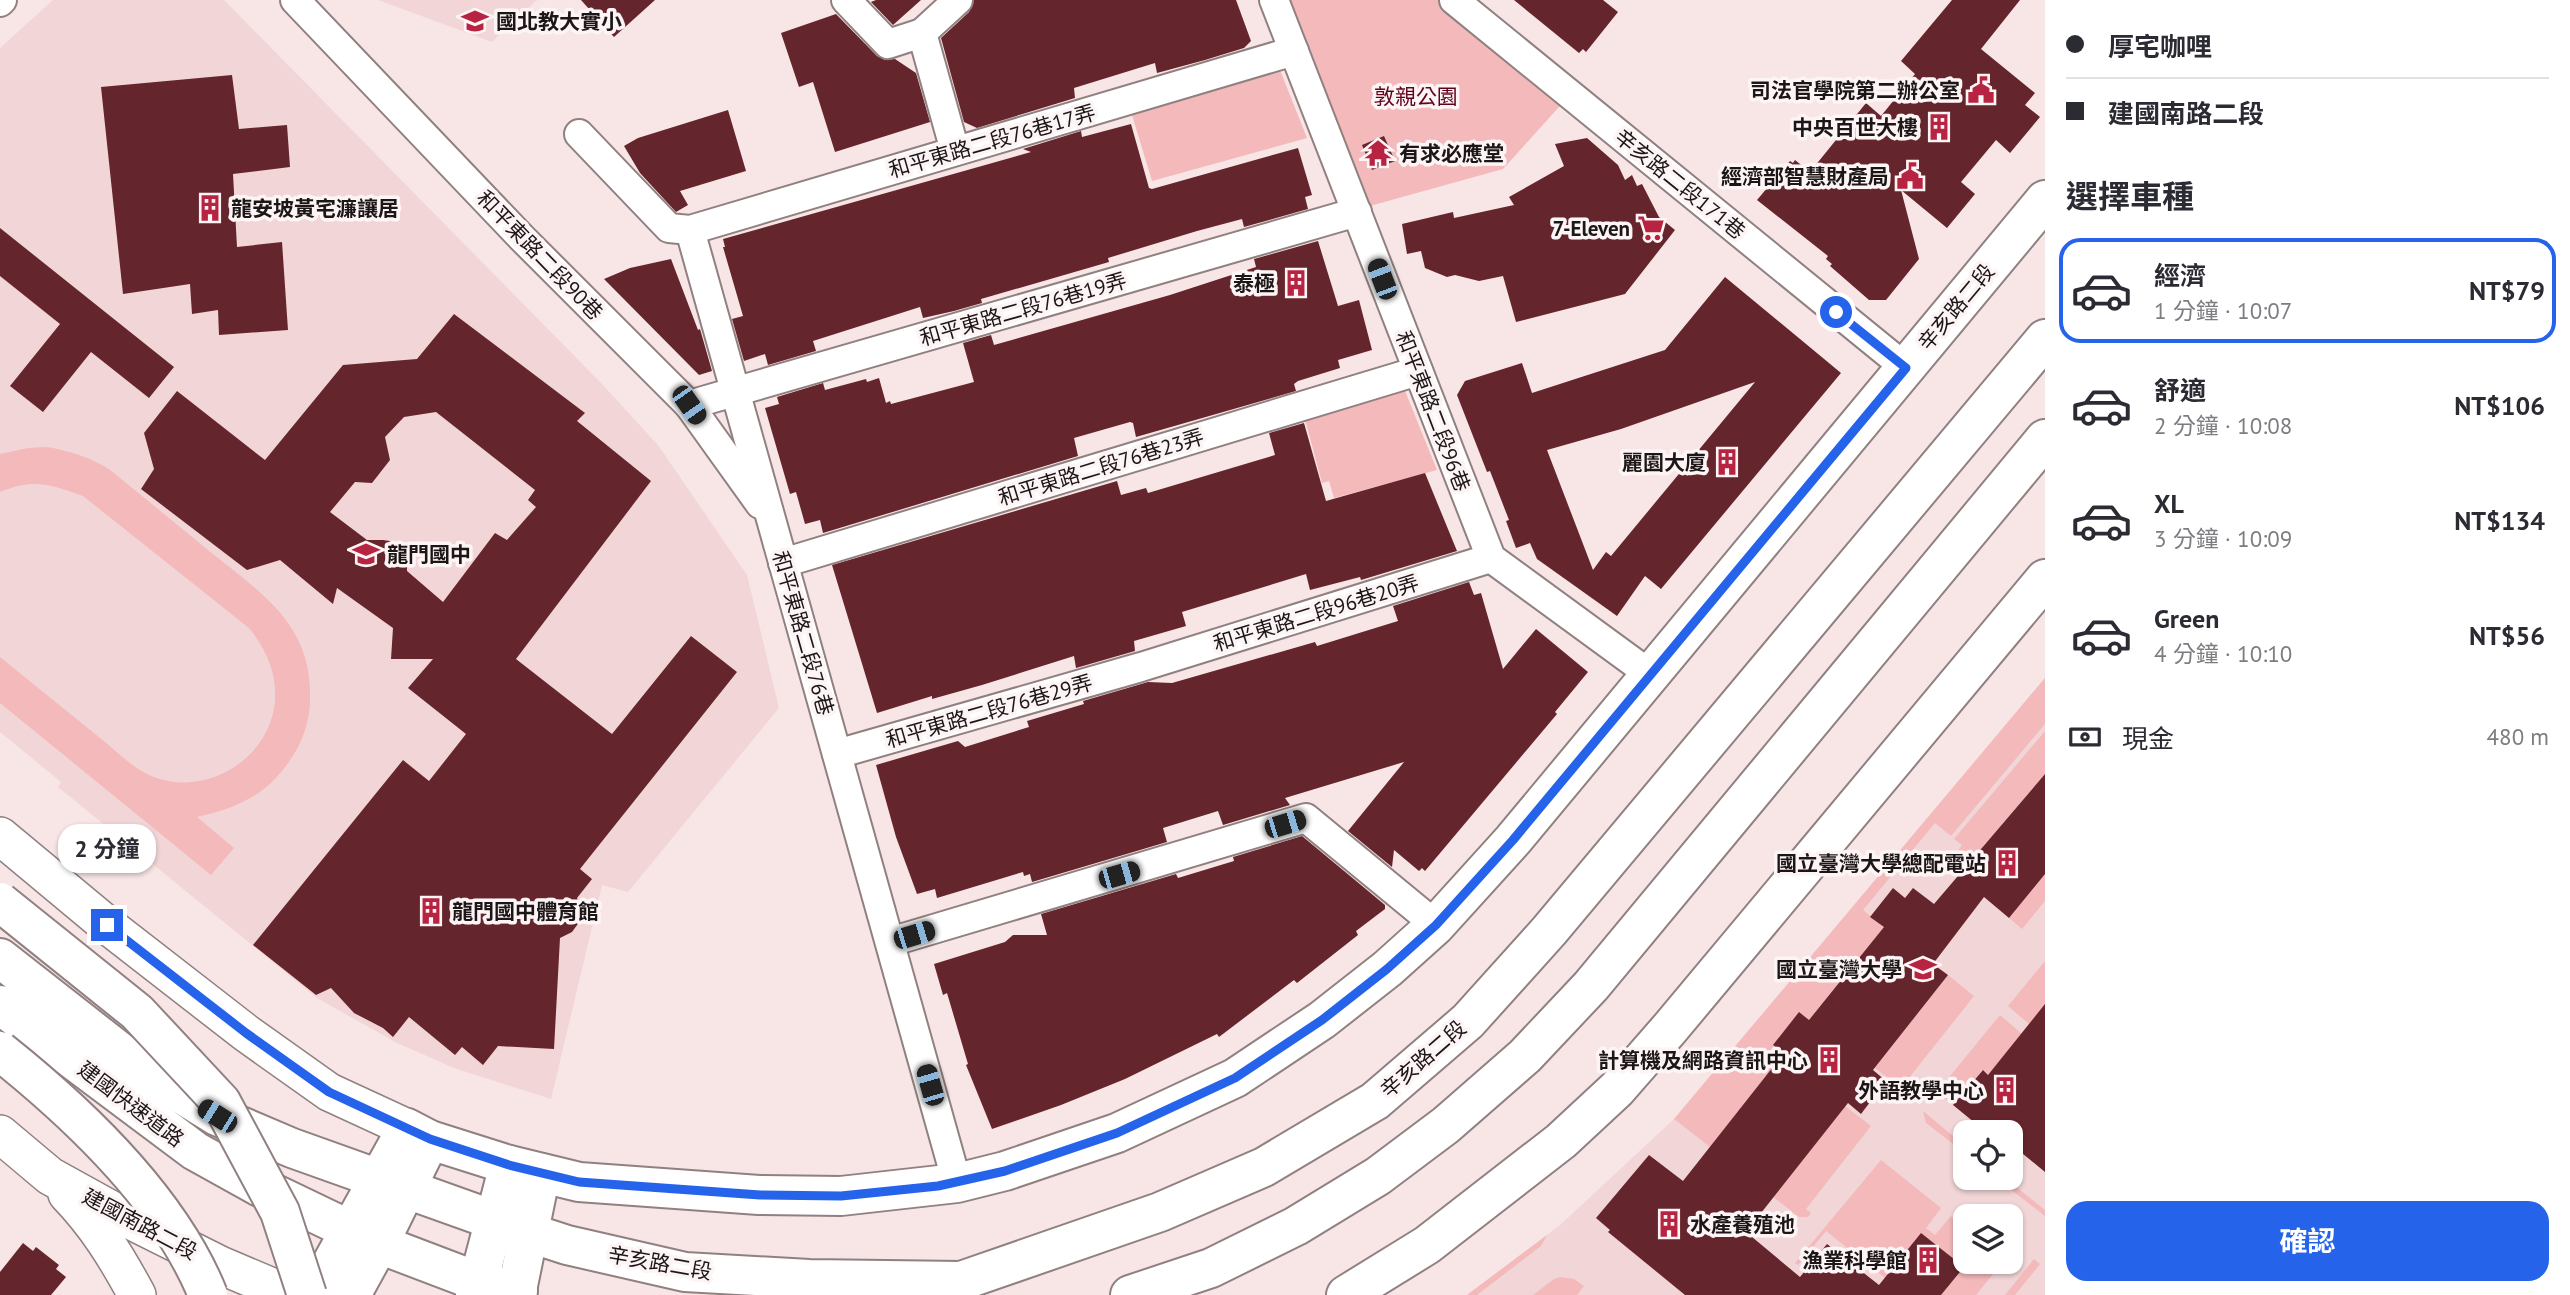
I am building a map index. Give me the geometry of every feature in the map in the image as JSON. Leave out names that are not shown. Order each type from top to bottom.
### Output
[{"type":"main road","name":"辛亥路二段","points":[[419,1134],[525,1169],[579,1182],[773,1195],[841,1196],[957,1183],[1005,1171],[1117,1133],[1235,1078],[1322,1020],[1387,969],[1436,925],[1513,840],[1651,676],[2045,200]]},
{"type":"main road","name":"辛亥路二段","points":[[513,1227],[567,1245],[685,1272],[810,1279],[961,1281],[1160,1212],[1265,1167],[1375,1101],[1468,1021],[1549,931],[2045,339]]},
{"type":"main road","points":[[1130,1295],[1210,1268],[1296,1226],[1378,1176],[1446,1125],[1525,1056],[1591,986],[2045,439]]},
{"type":"main road","points":[[1346,1295],[1427,1245],[1561,1141],[1617,1089],[2045,579]]},
{"type":"main road","points":[[0,902],[137,1012],[221,1102],[280,1212],[307,1295]]},
{"type":"main road","name":"建國快速道路","points":[[0,958],[143,1070],[217,1116],[292,1148],[513,1227]]},
{"type":"main road","name":"建國快速道路","points":[[0,1006],[195,1151],[258,1186],[477,1288],[522,1293]]},
{"type":"main road","name":"建國快速道路","points":[[0,1051],[113,1153],[162,1213],[200,1276],[208,1295]]},
{"type":"main road","points":[[352,1295],[366,1237],[419,1134]]},
{"type":"main road","points":[[477,1288],[513,1227],[525,1169]]},
{"type":"main road","points":[[513,1227],[522,1293]]},
{"type":"main road","points":[[314,1295],[366,1237]]},
{"type":"street","name":"和平東路二段90巷","points":[[295,0],[522,238],[689,405],[771,520]]},
{"type":"street","points":[[846,0],[887,44],[922,33],[958,0]]},
{"type":"street","name":"和平東路二段96巷","points":[[1274,0],[1491,558]]},
{"type":"street","name":"辛亥路二段171巷","points":[[1454,0],[1906,368]]},
{"type":"street","points":[[922,33],[955,151]]},
{"type":"street","name":"和平東路二段76巷17弄","points":[[690,230],[1294,51]]},
{"type":"street","points":[[579,134],[669,228],[690,230]]},
{"type":"street","name":"和平東路二段76巷19弄","points":[[689,405],[1357,212]]},
{"type":"street","name":"和平東路二段76巷","points":[[690,230],[957,1183]]},
{"type":"street","name":"和平東路二段76巷23弄","points":[[783,562],[1418,371]]},
{"type":"street","points":[[1491,558],[1651,676]]},
{"type":"street","name":"和平東路二段96巷20弄","points":[[1141,667],[1491,558]]},
{"type":"street","name":"和平東路二段76巷29弄","points":[[837,754],[1141,667]]},
{"type":"street","points":[[890,942],[1306,818],[1436,925]]},
{"type":"street","points":[[0,836],[107,925],[329,1092],[419,1134]]},
{"type":"street","name":"建國南路二段","points":[[0,1134],[50,1176],[220,1265],[291,1295]]},
{"type":"street","points":[[50,1176],[85,1213],[115,1254],[137,1295]]},
{"type":"shaded area","name":"龍門國中","points":[[53,0],[224,0],[602,384],[658,445],[747,575],[779,708],[628,892],[602,885],[551,1099],[454,1068],[397,1043],[317,998],[58,787],[61,782],[0,732],[0,48]]},
{"type":"shaded area","name":"國北教大實小","points":[[378,0],[537,0],[492,42]]},
{"type":"shaded area","name":"國立臺灣大學","points":[[2045,678],[2045,1295],[1467,1295],[1559,1226],[1674,1119]]},
{"type":"green space","name":"敦親公園","points":[[1281,0],[1446,0],[1567,98],[1503,169],[1359,209]]},
{"type":"green space","points":[[1276,60],[1307,138],[1152,181],[1129,105]]},
{"type":"green space","points":[[1401,381],[1437,470],[1334,498],[1329,481],[1322,483],[1303,412]]},
{"type":"green space","points":[[47,447],[79,455],[109,469],[262,594],[290,626],[301,645],[310,691],[304,734],[289,762],[268,786],[243,802],[197,817],[234,848],[211,875],[0,703],[0,657],[134,766],[157,778],[177,782],[216,776],[249,755],[262,739],[271,721],[275,701],[269,662],[261,644],[249,628],[83,496],[42,484],[22,485],[0,492],[0,454]]},
{"type":"green space","points":[[2045,678],[2045,724],[1951,836],[1935,823],[1863,910],[1884,927],[1809,1020],[1800,1013],[1784,1053],[1710,1147],[1674,1119]]},
{"type":"green space","points":[[2045,731],[2045,774],[1958,875],[1948,866],[1962,845],[1954,839]]},
{"type":"green space","points":[[2045,874],[2045,901],[2022,929],[2009,918]]},
{"type":"green space","points":[[2045,961],[2045,1005],[2029,1024],[2008,1006]]},
{"type":"green space","points":[[1948,975],[1974,996],[1901,1088],[1875,1068]]},
{"type":"green space","points":[[2000,1015],[2022,1034],[1988,1075],[1982,1070],[1953,1105],[1937,1092]]},
{"type":"green space","points":[[1845,1106],[1871,1126],[1806,1209],[1811,1213],[1808,1217],[1799,1217],[1773,1197]]},
{"type":"green space","points":[[1923,1111],[1953,1136],[1953,1144],[1926,1123]]},
{"type":"green space","points":[[1881,1160],[1941,1208],[1926,1228],[1935,1235],[1951,1216],[1953,1218],[1953,1274],[1993,1274],[1976,1295],[1872,1295],[1885,1278],[1826,1231],[1798,1265],[1795,1263]]},
{"type":"green space","points":[[2011,1190],[2020,1190],[2045,1210],[2045,1216]]},
{"type":"green space","points":[[1547,1235],[1541,1246],[1477,1295],[1467,1295]]},
{"type":"green space","points":[[2034,1259],[2040,1264],[2015,1295],[2005,1295],[2023,1274]]},
{"type":"green space","points":[[1554,1279],[1574,1279],[1584,1286],[1577,1295],[1533,1295]]},
{"type":"building","points":[[581,0],[655,0],[614,37]]},
{"type":"building","points":[[921,0],[893,25],[871,2]]},
{"type":"building","points":[[974,0],[1236,0],[1251,41],[1244,48],[1157,73],[1155,63],[1074,88],[1075,98],[977,128],[964,122],[941,38],[969,12]]},
{"type":"building","points":[[1514,0],[1603,0],[1618,12],[1586,52],[1583,49],[1579,53]]},
{"type":"building","points":[[1952,0],[2020,0],[1981,49],[2035,93],[2025,105],[2040,117],[2010,153],[1996,140],[1961,182],[1975,194],[1947,228],[1901,190],[1919,259],[1886,300],[1869,300],[1830,266],[1832,264],[1826,259],[1828,256],[1757,200],[1790,161],[1793,163],[1795,160],[1810,172],[1866,103],[1881,116],[1915,74],[1901,61]]},
{"type":"building","points":[[836,14],[877,56],[885,60],[895,59],[916,73],[930,122],[835,152],[813,82],[799,87],[781,33]]},
{"type":"building","name":"龍安坡黃宅濂讓居","points":[[232,75],[239,129],[287,125],[290,167],[233,174],[237,247],[282,242],[288,330],[219,335],[218,310],[192,314],[190,284],[123,294],[101,87]]},
{"type":"building","points":[[728,110],[746,171],[680,191],[688,205],[676,212],[640,173],[624,146],[638,138]]},
{"type":"building","points":[[1131,124],[1149,188],[1152,189],[1298,148],[1312,195],[1305,197],[1308,209],[1244,227],[1242,219],[1197,231],[1108,258],[1109,262],[981,299],[982,303],[954,311],[923,318],[920,307],[813,341],[816,351],[768,365],[765,354],[744,361],[732,319],[743,316],[723,239],[1031,152],[1023,149],[1081,131],[1082,137]]},
{"type":"building","name":"有求必應堂","points":[[1384,136],[1395,161],[1372,170],[1362,145]]},
{"type":"building","points":[[1587,138],[1618,165],[1625,180],[1632,175],[1637,186],[1642,184],[1659,217],[1675,230],[1625,294],[1516,322],[1503,276],[1479,281],[1455,275],[1447,277],[1425,268],[1421,251],[1407,254],[1402,224],[1453,212],[1454,218],[1514,205],[1509,197],[1564,166],[1555,144]]},
{"type":"building","points":[[0,228],[174,367],[149,398],[91,352],[43,412],[10,386],[60,324],[0,276]]},
{"type":"building","points":[[1318,241],[1338,306],[1359,300],[1372,350],[1338,360],[1340,368],[1298,381],[1294,384],[1296,391],[1136,437],[1133,423],[1130,422],[1074,438],[1078,456],[823,533],[820,520],[805,524],[796,492],[790,494],[765,408],[779,404],[777,397],[823,383],[825,390],[879,378],[886,403],[890,401],[891,404],[974,382],[963,343],[991,335],[994,345],[1170,295],[1256,267],[1254,259]]},
{"type":"building","points":[[671,259],[698,330],[700,329],[712,371],[699,375],[604,279],[630,268]]},
{"type":"building","points":[[1725,277],[1841,373],[1661,589],[1645,576],[1617,616],[1537,559],[1530,543],[1516,548],[1506,521],[1509,520],[1457,395],[1465,381],[1522,363],[1532,393],[1665,350]],"holes":[[[1755,382],[1611,556],[1606,552],[1593,570],[1547,450],[1621,429]]]},
{"type":"building","points":[[454,314],[585,413],[577,421],[651,481],[516,659],[612,734],[691,636],[737,672],[580,869],[592,879],[577,898],[581,909],[580,921],[572,932],[560,938],[554,1049],[498,1046],[483,1065],[462,1047],[455,1055],[409,1017],[393,1037],[383,1028],[354,1013],[331,988],[316,995],[253,945],[403,760],[429,781],[466,734],[408,688],[433,659],[391,659],[393,628],[337,588],[333,604],[280,560],[247,570],[141,489],[154,469],[144,433],[177,391],[265,460],[343,365],[417,359]],"holes":[[[436,412],[535,490],[528,500],[536,507],[507,540],[495,533],[443,602],[407,571],[407,552],[403,543],[367,540],[330,512],[355,482],[372,483],[390,460],[385,437],[404,417]]]},
{"type":"building","points":[[1304,423],[1326,501],[1425,473],[1457,551],[1361,580],[1360,577],[1310,590],[1306,574],[1182,612],[1186,626],[1134,641],[1135,651],[1076,668],[1074,656],[982,685],[932,699],[932,696],[877,713],[832,565],[1117,481],[1121,495],[1146,488],[1148,493],[1275,455],[1269,433]]},
{"type":"building","points":[[1469,582],[1474,595],[1481,593],[1503,669],[1536,629],[1588,672],[1555,712],[1557,714],[1425,871],[1422,868],[1419,871],[1394,850],[1392,867],[1348,831],[1404,762],[1285,798],[1290,805],[1223,825],[1218,811],[1163,828],[1167,842],[1032,882],[1030,874],[1024,876],[1023,872],[937,898],[935,889],[917,894],[896,837],[876,765],[958,741],[965,747],[1029,727],[1027,721],[1084,704],[1083,701],[1148,682],[1172,683],[1315,642],[1317,646],[1398,621],[1393,606]]},
{"type":"building","points":[[2045,774],[2045,874],[2009,918],[1984,897],[1933,964],[1948,975],[1873,1070],[1886,1081],[1861,1114],[1848,1103],[1746,1232],[1800,1277],[1827,1244],[1879,1285],[1921,1233],[1953,1258],[1953,1274],[1958,1274],[1941,1295],[1685,1295],[1608,1232],[1610,1230],[1596,1218],[1649,1155],[1683,1181],[1784,1053],[1773,1045],[1799,1012],[1809,1020],[1884,927],[1870,917],[1893,888],[1905,898],[1913,888],[1934,904]]},
{"type":"building","points":[[1302,836],[1385,905],[1385,909],[1356,931],[1358,935],[1297,983],[1294,980],[1219,1037],[1217,1034],[1125,1079],[1061,1105],[992,1129],[966,1065],[968,1064],[947,993],[943,995],[934,964],[1005,942],[1013,935],[1047,935],[1041,914],[1176,874],[1178,878],[1234,861],[1233,857]]},
{"type":"building","name":"外語教學中心","points":[[2045,1004],[2045,1172],[2023,1154],[2023,1120],[1971,1120],[1953,1105],[1983,1070],[1988,1075]]},
{"type":"building","points":[[23,1243],[33,1251],[36,1247],[59,1265],[56,1269],[66,1277],[51,1295],[0,1295],[0,1272]]},
{"type":"place","name":"國北教大實小","points":[[475,21]]},
{"type":"place","name":"司法官學院第二辦公室","points":[[1981,90]]},
{"type":"place","name":"中央百世大樓","points":[[1939,127]]},
{"type":"place","name":"有求必應堂","points":[[1378,153]]},
{"type":"place","name":"經濟部智慧財產局","points":[[1910,176]]},
{"type":"place","name":"龍安坡黃宅濂讓居","points":[[210,208]]},
{"type":"place","name":"7-Eleven","points":[[1651,228]]},
{"type":"place","name":"泰極","points":[[1296,283]]},
{"type":"place","name":"麗園大廈","points":[[1727,462]]},
{"type":"place","name":"龍門國中","points":[[366,554]]},
{"type":"place","name":"國立臺灣大學總配電站","points":[[2007,863]]},
{"type":"place","name":"龍門國中體育館","points":[[431,911]]},
{"type":"place","name":"國立臺灣大學","points":[[1923,969]]},
{"type":"place","name":"計算機及網路資訊中心","points":[[1829,1060]]},
{"type":"place","name":"外語教學中心","points":[[2005,1090]]},
{"type":"place","name":"水產養殖池","points":[[1669,1224]]},
{"type":"place","name":"漁業科學館","points":[[1928,1260]]},
{"type":"route","points":[[107,925],[246,1033],[329,1092],[430,1139],[509,1165],[579,1182],[760,1195],[841,1196],[918,1189],[1005,1171],[1117,1133],[1235,1078],[1322,1020],[1387,969],[1436,925],[1513,840],[1906,368],[1836,312]]}]
